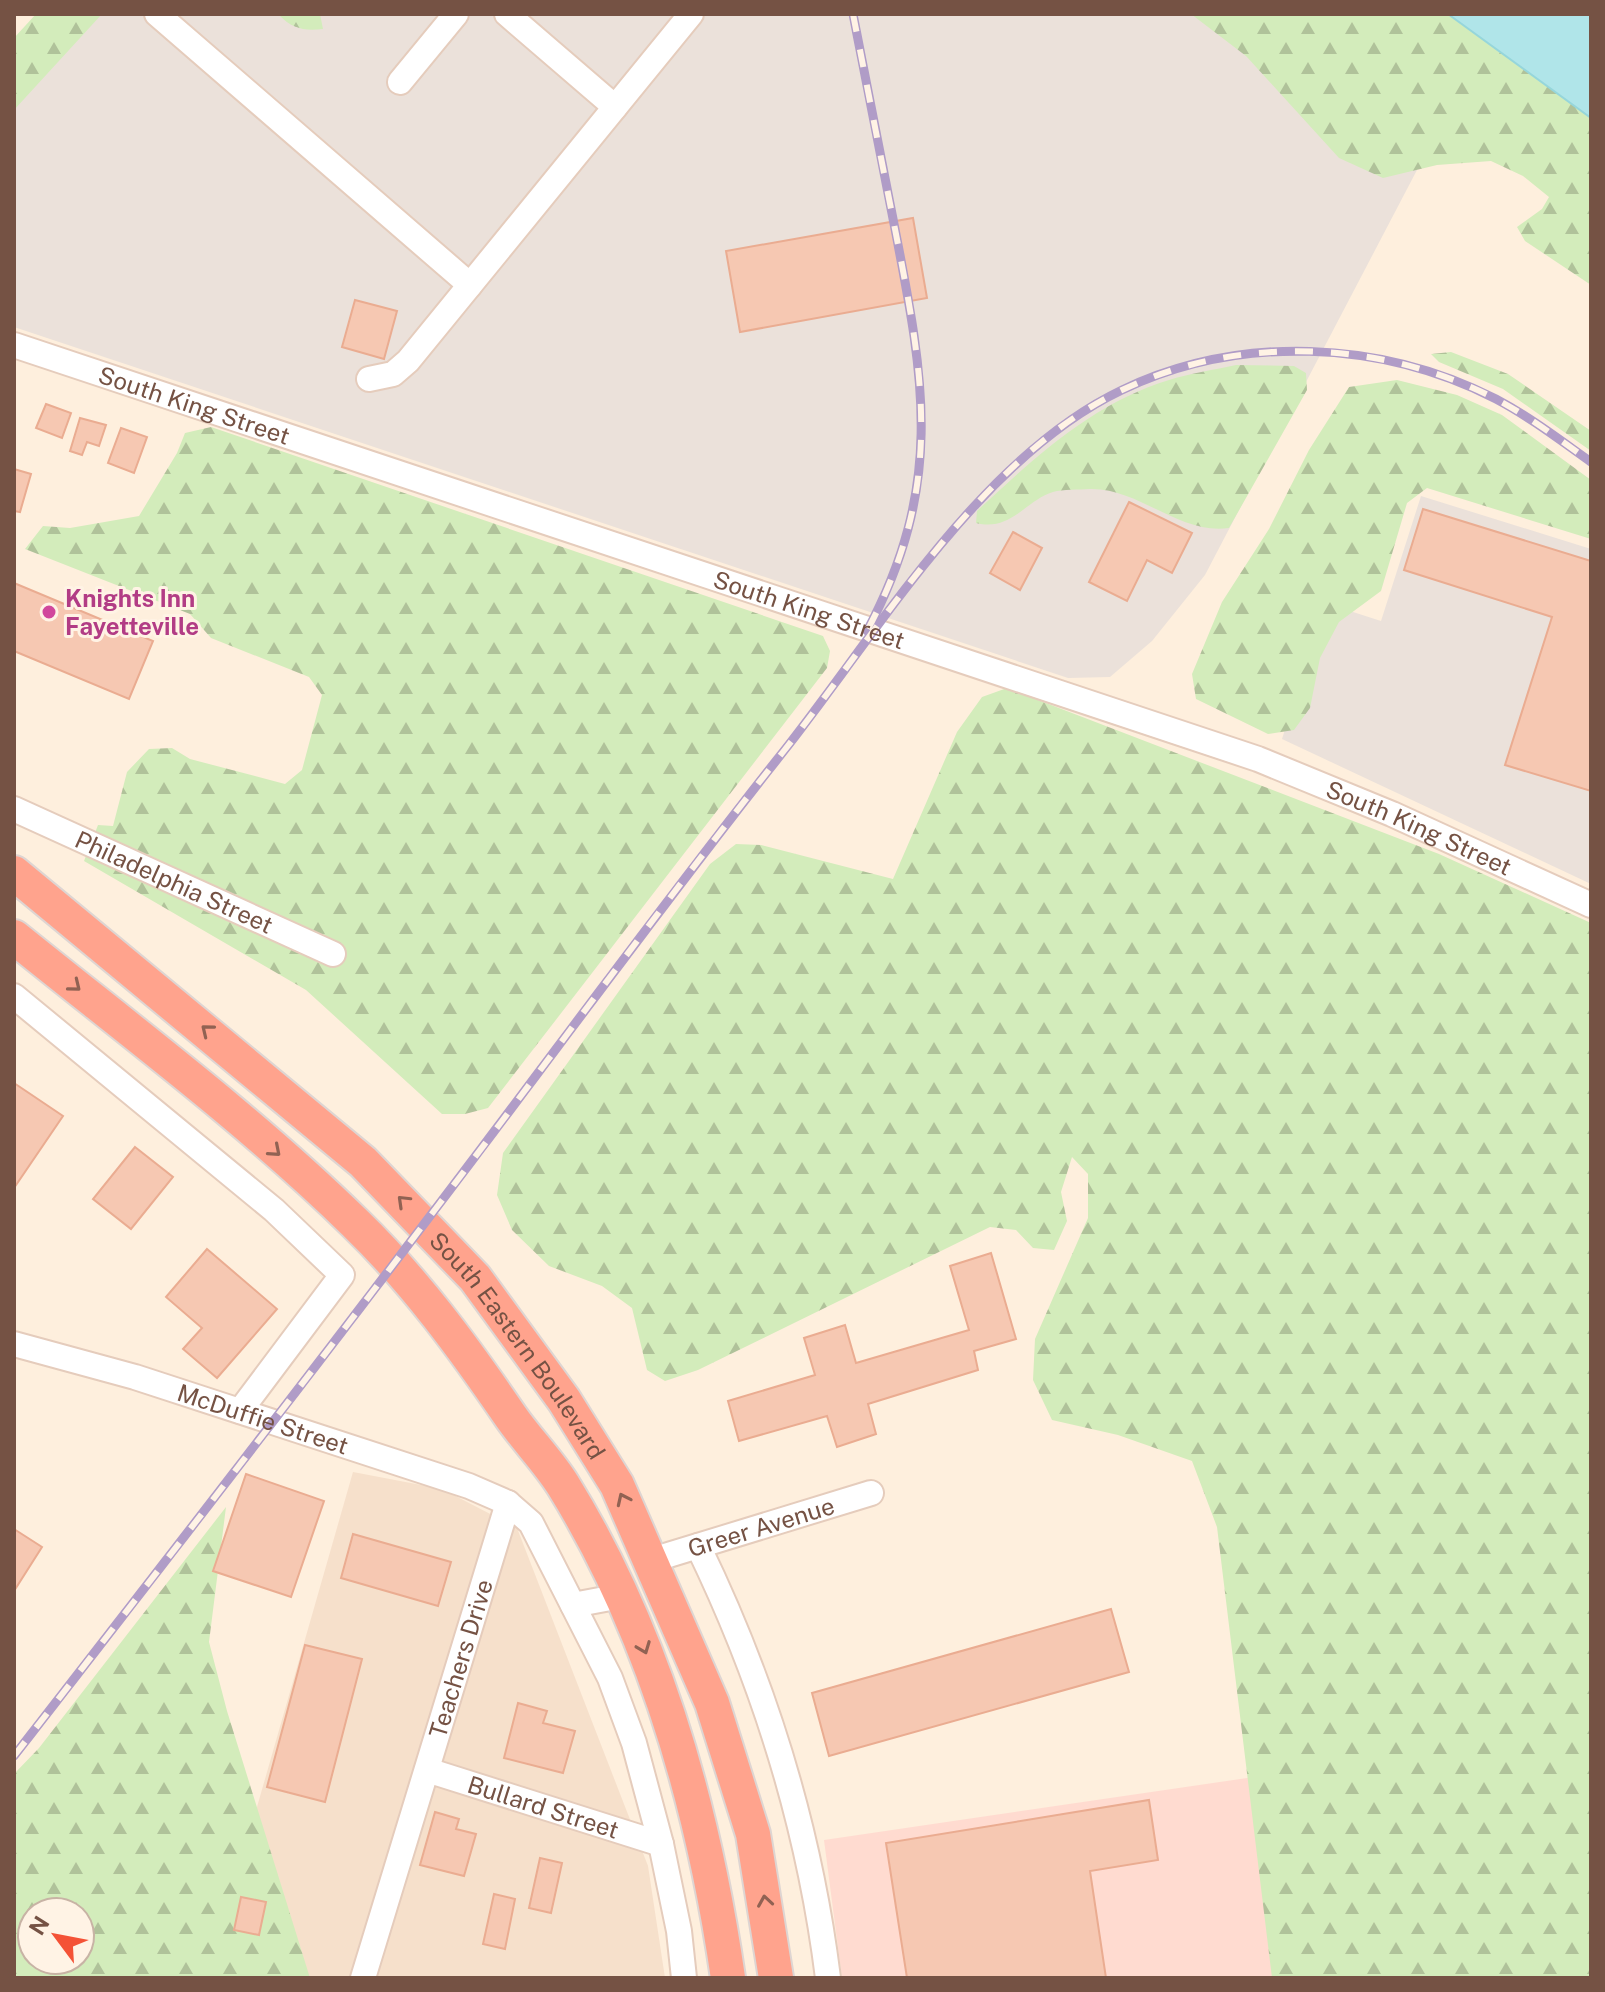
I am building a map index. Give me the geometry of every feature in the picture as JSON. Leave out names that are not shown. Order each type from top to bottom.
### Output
[{"type":"highway","name":"South Eastern Boulevard","points":[[14,873],[296,1104],[434,1232],[475,1278],[564,1400],[617,1485],[712,1703],[737,1776],[763,1886],[776,1978]]},
{"type":"highway","name":"South Eastern Boulevard","points":[[14,937],[222,1106],[356,1223],[427,1301],[562,1483],[621,1596],[665,1704],[706,1844],[728,1978]]},
{"type":"highway","points":[[475,1364],[572,1467],[592,1496],[615,1540],[627,1551],[652,1560]]},
{"type":"highway","points":[[621,1596],[641,1603],[654,1614],[737,1776]]},
{"type":"street","points":[[157,14],[470,285]]},
{"type":"street","points":[[400,82],[456,14]]},
{"type":"street","points":[[507,14],[615,107]]},
{"type":"street","points":[[369,379],[393,374],[408,361],[691,14]]},
{"type":"street","name":"South King Street","points":[[14,345],[1258,759],[1392,814],[1591,905]]},
{"type":"street","name":"Philadelphia Street","points":[[14,809],[333,954]]},
{"type":"street","points":[[14,996],[274,1210],[342,1275],[240,1411]]},
{"type":"street","name":"McDuffie Street","points":[[14,1344],[240,1411],[469,1486],[508,1503]]},
{"type":"street","name":"Greer Avenue","points":[[652,1560],[871,1493]]},
{"type":"street","points":[[508,1503],[531,1523],[610,1678],[634,1743],[661,1844],[679,1931],[684,1978]]},
{"type":"street","name":"Teachers Drive","points":[[363,1978],[508,1503]]},
{"type":"street","points":[[698,1546],[732,1620],[791,1782],[812,1875],[828,1978]]},
{"type":"street","points":[[573,1605],[621,1596]]},
{"type":"street","name":"Bullard Street","points":[[427,1770],[661,1844]]},
{"type":"shaded area","points":[[73,14],[1235,14],[1417,170],[1205,575],[1152,641],[1110,677],[1068,678],[14,327],[14,79]]},
{"type":"shaded area","points":[[1421,496],[1591,549],[1591,884],[1282,739],[1325,603],[1381,621]]},
{"type":"shaded area","points":[[353,1472],[442,1489],[517,1528],[648,1866],[665,1978],[208,1978]]},
{"type":"shaded area","points":[[1254,1777],[1284,1978],[842,1978],[824,1840]]},
{"type":"green space","points":[[36,14],[102,14],[14,110],[14,38]]},
{"type":"green space","points":[[278,14],[320,14],[323,29],[299,28]]},
{"type":"green space","points":[[1191,14],[1448,14],[1591,118],[1591,285],[1525,241],[1517,227],[1542,209],[1549,197],[1523,176],[1491,161],[1437,165],[1383,178],[1339,158],[1246,56]]},
{"type":"green space","points":[[1451,352],[1508,374],[1591,431],[1591,451],[1503,389],[1439,362],[1431,354]]},
{"type":"green space","points":[[1236,365],[1294,366],[1306,373],[1307,390],[1229,528],[1193,525],[1126,496],[1090,489],[1053,492],[1009,519],[988,525],[976,523],[977,511],[998,491],[1043,452],[1090,418],[1141,390],[1194,373]]},
{"type":"green space","points":[[1397,380],[1457,395],[1502,415],[1591,480],[1591,539],[1427,488],[1407,503],[1381,591],[1339,622],[1320,658],[1310,708],[1294,730],[1268,734],[1196,699],[1192,674],[1222,602],[1269,529],[1309,450],[1349,387]]},
{"type":"green space","points":[[211,427],[823,636],[830,651],[827,668],[488,1108],[465,1114],[442,1114],[306,990],[84,861],[98,825],[113,826],[127,772],[149,749],[172,748],[190,759],[285,784],[302,770],[322,695],[309,677],[211,638],[190,614],[25,549],[43,526],[70,528],[139,516],[177,453],[185,433]]},
{"type":"green space","points":[[1007,688],[1439,854],[1591,923],[1591,1978],[1272,1978],[1217,1527],[1192,1461],[1118,1435],[1052,1420],[1033,1380],[1035,1339],[1088,1218],[1088,1174],[1072,1157],[1061,1192],[1067,1221],[1054,1250],[1033,1248],[1016,1230],[990,1227],[698,1370],[665,1381],[647,1370],[632,1308],[602,1286],[549,1266],[512,1230],[497,1195],[503,1153],[710,864],[736,844],[761,845],[893,879],[957,732],[982,697]]},
{"type":"green space","points":[[226,1507],[209,1642],[227,1711],[310,1978],[14,1978],[14,1774],[39,1748]]},
{"type":"water","points":[[1448,14],[1591,14],[1591,118]]},
{"type":"building","points":[[913,218],[927,298],[740,332],[726,251]]},
{"type":"building","points":[[355,300],[397,311],[384,359],[342,347]]},
{"type":"building","points":[[46,404],[71,413],[62,438],[36,428]]},
{"type":"building","points":[[80,418],[106,425],[99,446],[87,442],[82,455],[70,451]]},
{"type":"building","points":[[121,428],[147,437],[134,473],[108,463]]},
{"type":"building","points":[[14,469],[31,474],[20,512],[14,511]]},
{"type":"building","points":[[1129,502],[1192,533],[1172,573],[1147,560],[1127,601],[1089,582]]},
{"type":"building","points":[[1423,509],[1591,561],[1591,791],[1505,765],[1552,617],[1404,570]]},
{"type":"building","points":[[1013,532],[1042,548],[1020,590],[990,573]]},
{"type":"building","name":"Knights Inn Fayetteville","points":[[14,583],[153,641],[129,699],[14,651]]},
{"type":"building","points":[[14,1083],[63,1116],[14,1188]]},
{"type":"building","points":[[135,1147],[173,1177],[131,1229],[93,1199]]},
{"type":"building","points":[[207,1249],[277,1309],[217,1378],[183,1349],[202,1328],[166,1297]]},
{"type":"building","points":[[991,1253],[1016,1339],[974,1351],[978,1370],[868,1404],[876,1434],[837,1447],[827,1416],[739,1441],[728,1401],[815,1375],[804,1338],[845,1325],[856,1363],[969,1330],[950,1266]]},
{"type":"building","points":[[246,1474],[324,1501],[291,1597],[213,1571]]},
{"type":"building","points":[[14,1529],[42,1547],[14,1591]]},
{"type":"building","points":[[353,1534],[451,1562],[438,1606],[341,1578]]},
{"type":"building","points":[[1111,1609],[1129,1672],[829,1756],[812,1693]]},
{"type":"building","points":[[305,1645],[362,1659],[325,1802],[267,1787]]},
{"type":"building","points":[[518,1703],[547,1711],[543,1723],[575,1731],[563,1773],[504,1758]]},
{"type":"building","points":[[1149,1800],[1158,1860],[1090,1871],[1106,1978],[907,1978],[886,1843]]},
{"type":"building","points":[[435,1812],[459,1819],[456,1829],[476,1834],[464,1876],[420,1865]]},
{"type":"building","points":[[540,1858],[562,1863],[551,1913],[529,1908]]},
{"type":"building","points":[[494,1894],[515,1899],[505,1949],[483,1944]]},
{"type":"building","points":[[241,1897],[266,1902],[259,1935],[234,1930]]},
{"type":"railway","points":[[853,14],[906,285],[920,386],[918,481],[908,529],[892,578],[867,631]]},
{"type":"railway","points":[[14,1756],[373,1291],[895,602],[978,502],[1023,458],[1071,420],[1122,390],[1167,372],[1214,359],[1310,351],[1358,355],[1452,379],[1509,406],[1591,462]]},
{"type":"place","name":"Knights Inn Fayetteville","points":[[49,612]]}]
